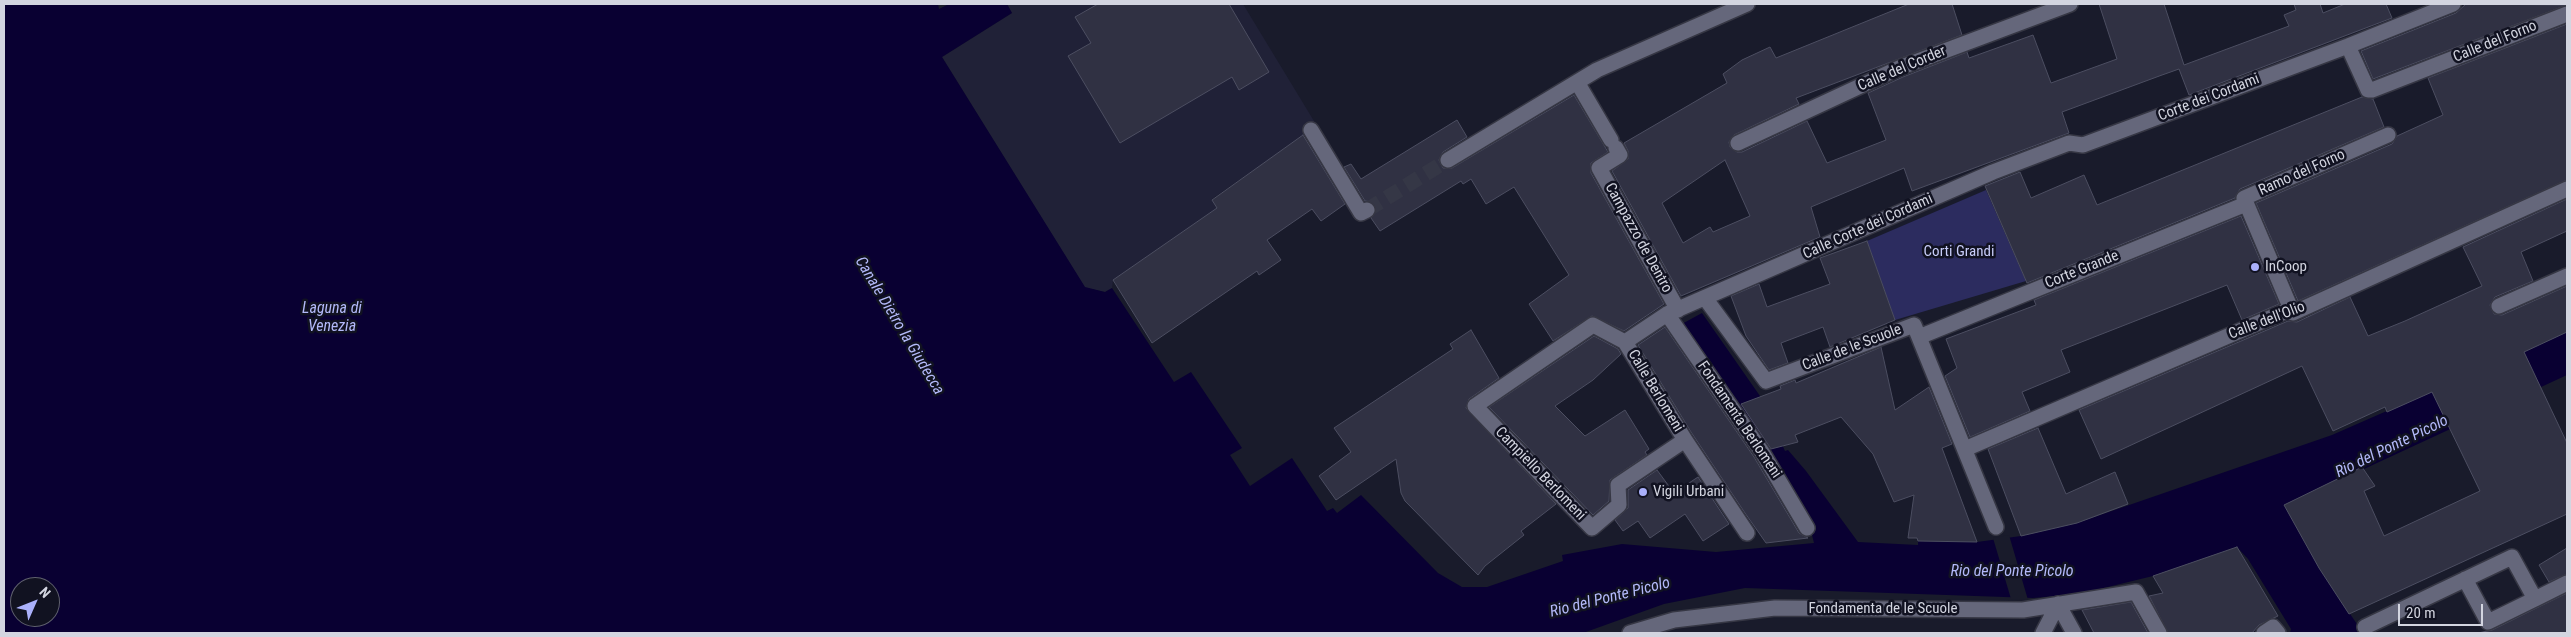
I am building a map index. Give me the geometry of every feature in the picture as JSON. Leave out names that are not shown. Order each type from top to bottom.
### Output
[{"type":"street","points":[[1448,160],[1577,82],[1660,40],[1747,4]]},
{"type":"street","name":"Calle del Corder","points":[[1738,143],[1899,68],[2070,4]]},
{"type":"street","name":"Corte dei Cordami","points":[[2069,143],[2083,145],[2351,45],[2453,4]]},
{"type":"street","name":"Calle del Forno","points":[[2351,45],[2368,90],[2372,90],[2567,14]]},
{"type":"street","name":"Campazzo de Dentro","points":[[1577,82],[1620,155],[1599,168],[1673,312]]},
{"type":"street","points":[[1311,130],[1361,213],[1367,210]]},
{"type":"street","name":"Ramo del Forno","points":[[2291,309],[2244,198],[2388,135]]},
{"type":"street","name":"Calle Corte dei Cordami","points":[[1625,342],[1673,312],[1873,226],[1969,182],[2069,143]]},
{"type":"street","name":"Calle dell'Olio","points":[[1965,449],[2291,309],[2293,312],[2567,189]]},
{"type":"street","name":"Corte Grande","points":[[1919,337],[2246,204]]},
{"type":"street","points":[[2499,306],[2567,276]]},
{"type":"street","name":"Calle de le Scuole","points":[[1705,298],[1766,382],[1914,324],[1996,528]]},
{"type":"street","name":"Fondamenta Berlomeni","points":[[1673,312],[1762,452],[1807,528]]},
{"type":"street","name":"Campiello Berlomeni","points":[[1608,514],[1592,528],[1475,406],[1593,325],[1625,342]]},
{"type":"street","name":"Calle Berlomeni","points":[[1625,342],[1685,440],[1746,533]]},
{"type":"street","name":"Calle Berlomeni","points":[[1608,514],[1619,505],[1618,485],[1685,440]]},
{"type":"street","points":[[2365,627],[2512,557],[2535,599]]},
{"type":"street","points":[[2465,579],[2488,622],[2567,583]]},
{"type":"street","name":"Fondamenta de le Scuole","points":[[1630,633],[1674,620],[1775,608],[2023,610],[2136,592],[2159,633]]},
{"type":"street","points":[[2043,633],[2058,604]]},
{"type":"street","points":[[2058,604],[2074,633]]},
{"type":"shaded area","points":[[1007,4],[1243,4],[1317,126],[1212,199],[1217,208],[1113,280],[1112,288],[1105,292],[1085,288],[942,57],[1012,13]]},
{"type":"green space","name":"Corti Grandi","points":[[1986,190],[2026,281],[1895,320],[1867,241]]},
{"type":"water","name":"Laguna di Venezia","points":[[4,4],[938,4],[939,9],[949,4],[1007,4],[1012,13],[942,57],[1085,287],[1105,292],[1112,288],[1174,382],[1191,372],[1242,448],[1230,455],[1250,486],[1292,458],[1327,511],[1333,508],[1337,513],[1361,495],[1438,573],[1462,587],[1487,587],[1563,561],[1562,555],[1622,544],[1716,552],[1814,543],[1810,527],[1680,325],[1702,313],[1760,396],[1785,451],[1788,450],[1806,471],[1858,542],[1918,545],[1918,541],[1977,542],[2021,536],[2077,523],[2332,435],[2567,332],[2567,375],[2364,469],[2362,467],[2284,505],[2319,568],[2363,633],[2290,633],[2291,629],[2248,559],[2237,547],[2153,576],[2079,594],[2033,598],[1745,588],[1664,604],[1583,633],[4,633]]},
{"type":"pier","points":[[2009,535],[2028,600],[2011,599],[1993,538]]},
{"type":"building","points":[[1098,4],[1229,4],[1269,72],[1239,90],[1232,77],[1120,143],[1068,56],[1091,43],[1075,17]]},
{"type":"building","points":[[1909,4],[1952,4],[1962,35],[1796,98],[1799,104],[1734,135],[1729,142],[1730,147],[1737,152],[1742,152],[1807,121],[1827,163],[1886,140],[1868,93],[1967,52],[1969,58],[2033,35],[2051,83],[2117,59],[2099,4],[2164,4],[2184,65],[2289,26],[2284,15],[2296,10],[2294,4],[2320,4],[2323,13],[2345,4],[2386,4],[2392,18],[2189,95],[2179,69],[2162,75],[2062,112],[2069,133],[1912,191],[1904,168],[1811,207],[1820,237],[1681,296],[1612,171],[1628,159],[1628,151],[1624,143],[1727,83],[1723,74],[1742,60],[1770,47],[1776,58]],"holes":[[[1725,160],[1750,216],[1713,232],[1710,227],[1683,243],[1662,203]]]},
{"type":"building","points":[[2466,4],[2567,5],[2373,79],[2361,51],[2456,13]]},
{"type":"building","points":[[2567,24],[2567,180],[2298,301],[2256,203],[2392,144],[2397,136],[2443,115],[2428,78]]},
{"type":"building","points":[[1574,95],[1608,152],[1591,163],[1591,173],[1664,304],[1624,331],[1592,316],[1553,341],[1529,304],[1569,275],[1514,187],[1486,204],[1471,179],[1463,184],[1461,181],[1380,231],[1371,218],[1376,211],[1375,205],[1372,202],[1365,201],[1344,167],[1351,164],[1361,179],[1457,120],[1467,137],[1443,152],[1439,160],[1443,168],[1452,168]]},
{"type":"building","points":[[2362,97],[2373,99],[2384,127],[2240,189],[2235,198],[2027,283],[1985,186],[2020,172],[2031,198],[2084,175],[2097,205]]},
{"type":"building","points":[[1303,135],[1345,204],[1321,221],[1312,209],[1267,240],[1281,260],[1259,275],[1257,271],[1152,343],[1113,280],[1217,208],[1212,200]]},
{"type":"building","points":[[2567,199],[2567,231],[2521,252],[2533,281],[2495,297],[2490,305],[2494,314],[2502,315],[2567,286],[2567,332],[2524,352],[2567,443],[2567,514],[2349,614],[2319,568],[2284,505],[2362,467],[2375,486],[2364,491],[2384,536],[2480,491],[2432,392],[2387,412],[2385,407],[2333,431],[2302,366],[2101,459],[2079,410],[2288,321],[2297,322],[2350,297],[2368,336],[2405,321],[2482,286],[2463,247]]},
{"type":"building","points":[[2241,216],[2279,304],[2242,320],[2227,285],[2061,350],[2070,372],[2022,392],[2030,411],[1970,437],[1945,376],[1957,368],[1946,339],[2036,305],[2034,300]]},
{"type":"building","points":[[1867,241],[1895,320],[1830,347],[1823,327],[1781,343],[1788,363],[1769,370],[1746,336],[1731,296],[1759,284],[1767,307],[1830,284],[1820,258]]},
{"type":"building","points":[[1665,327],[1754,457],[1799,533],[1808,538],[1766,543],[1745,513],[1691,432],[1638,345]]},
{"type":"building","points":[[1471,330],[1499,378],[1469,399],[1466,408],[1556,504],[1521,531],[1524,535],[1485,566],[1478,575],[1405,501],[1401,493],[1396,459],[1336,500],[1319,476],[1351,452],[1334,428],[1453,349],[1450,344]]},
{"type":"building","points":[[1594,336],[1618,349],[1621,354],[1593,380],[1555,406],[1585,436],[1625,410],[1649,449],[1645,452],[1647,455],[1610,480],[1609,501],[1593,515],[1489,407]]},
{"type":"building","points":[[1881,347],[1895,410],[1929,387],[1952,444],[1942,448],[1977,542],[1918,541],[1917,538],[1908,538],[1914,495],[1894,502],[1873,454],[1841,417],[1795,435],[1798,442],[1771,449],[1741,404],[1781,389],[1780,386],[1795,380],[1796,383]]},
{"type":"building","points":[[2038,428],[2066,494],[2115,472],[2128,504],[2077,523],[2021,536],[1988,449]]},
{"type":"building","points":[[1657,470],[1674,493],[1698,477],[1729,524],[1703,541],[1685,514],[1650,538],[1638,521],[1623,531],[1615,520],[1628,508],[1628,490]]},
{"type":"building","points":[[2237,547],[2278,616],[2259,625],[2252,633],[2168,633],[2149,596],[2163,593],[2153,576]]},
{"type":"building","points":[[2567,548],[2567,574],[2549,582],[2539,565]]},
{"type":"building","points":[[2567,593],[2567,633],[2478,633],[2492,630]]},
{"type":"building","points":[[2131,602],[2148,633],[2094,633],[2082,610]]},
{"type":"tunnel","points":[[1367,210],[1448,160]]},
{"type":"place","name":"InCoop","points":[[2255,267]]},
{"type":"place","name":"Vigili Urbani","points":[[1643,492]]},
{"type":"water label","name":"Canale Dietro la Giudecca","points":[[899,326]]},
{"type":"water label","name":"Rio del Ponte Picolo","points":[[2392,447]]},
{"type":"water label","name":"Rio del Ponte Picolo","points":[[2012,572]]},
{"type":"water label","name":"Rio del Ponte Picolo","points":[[1610,598]]}]
